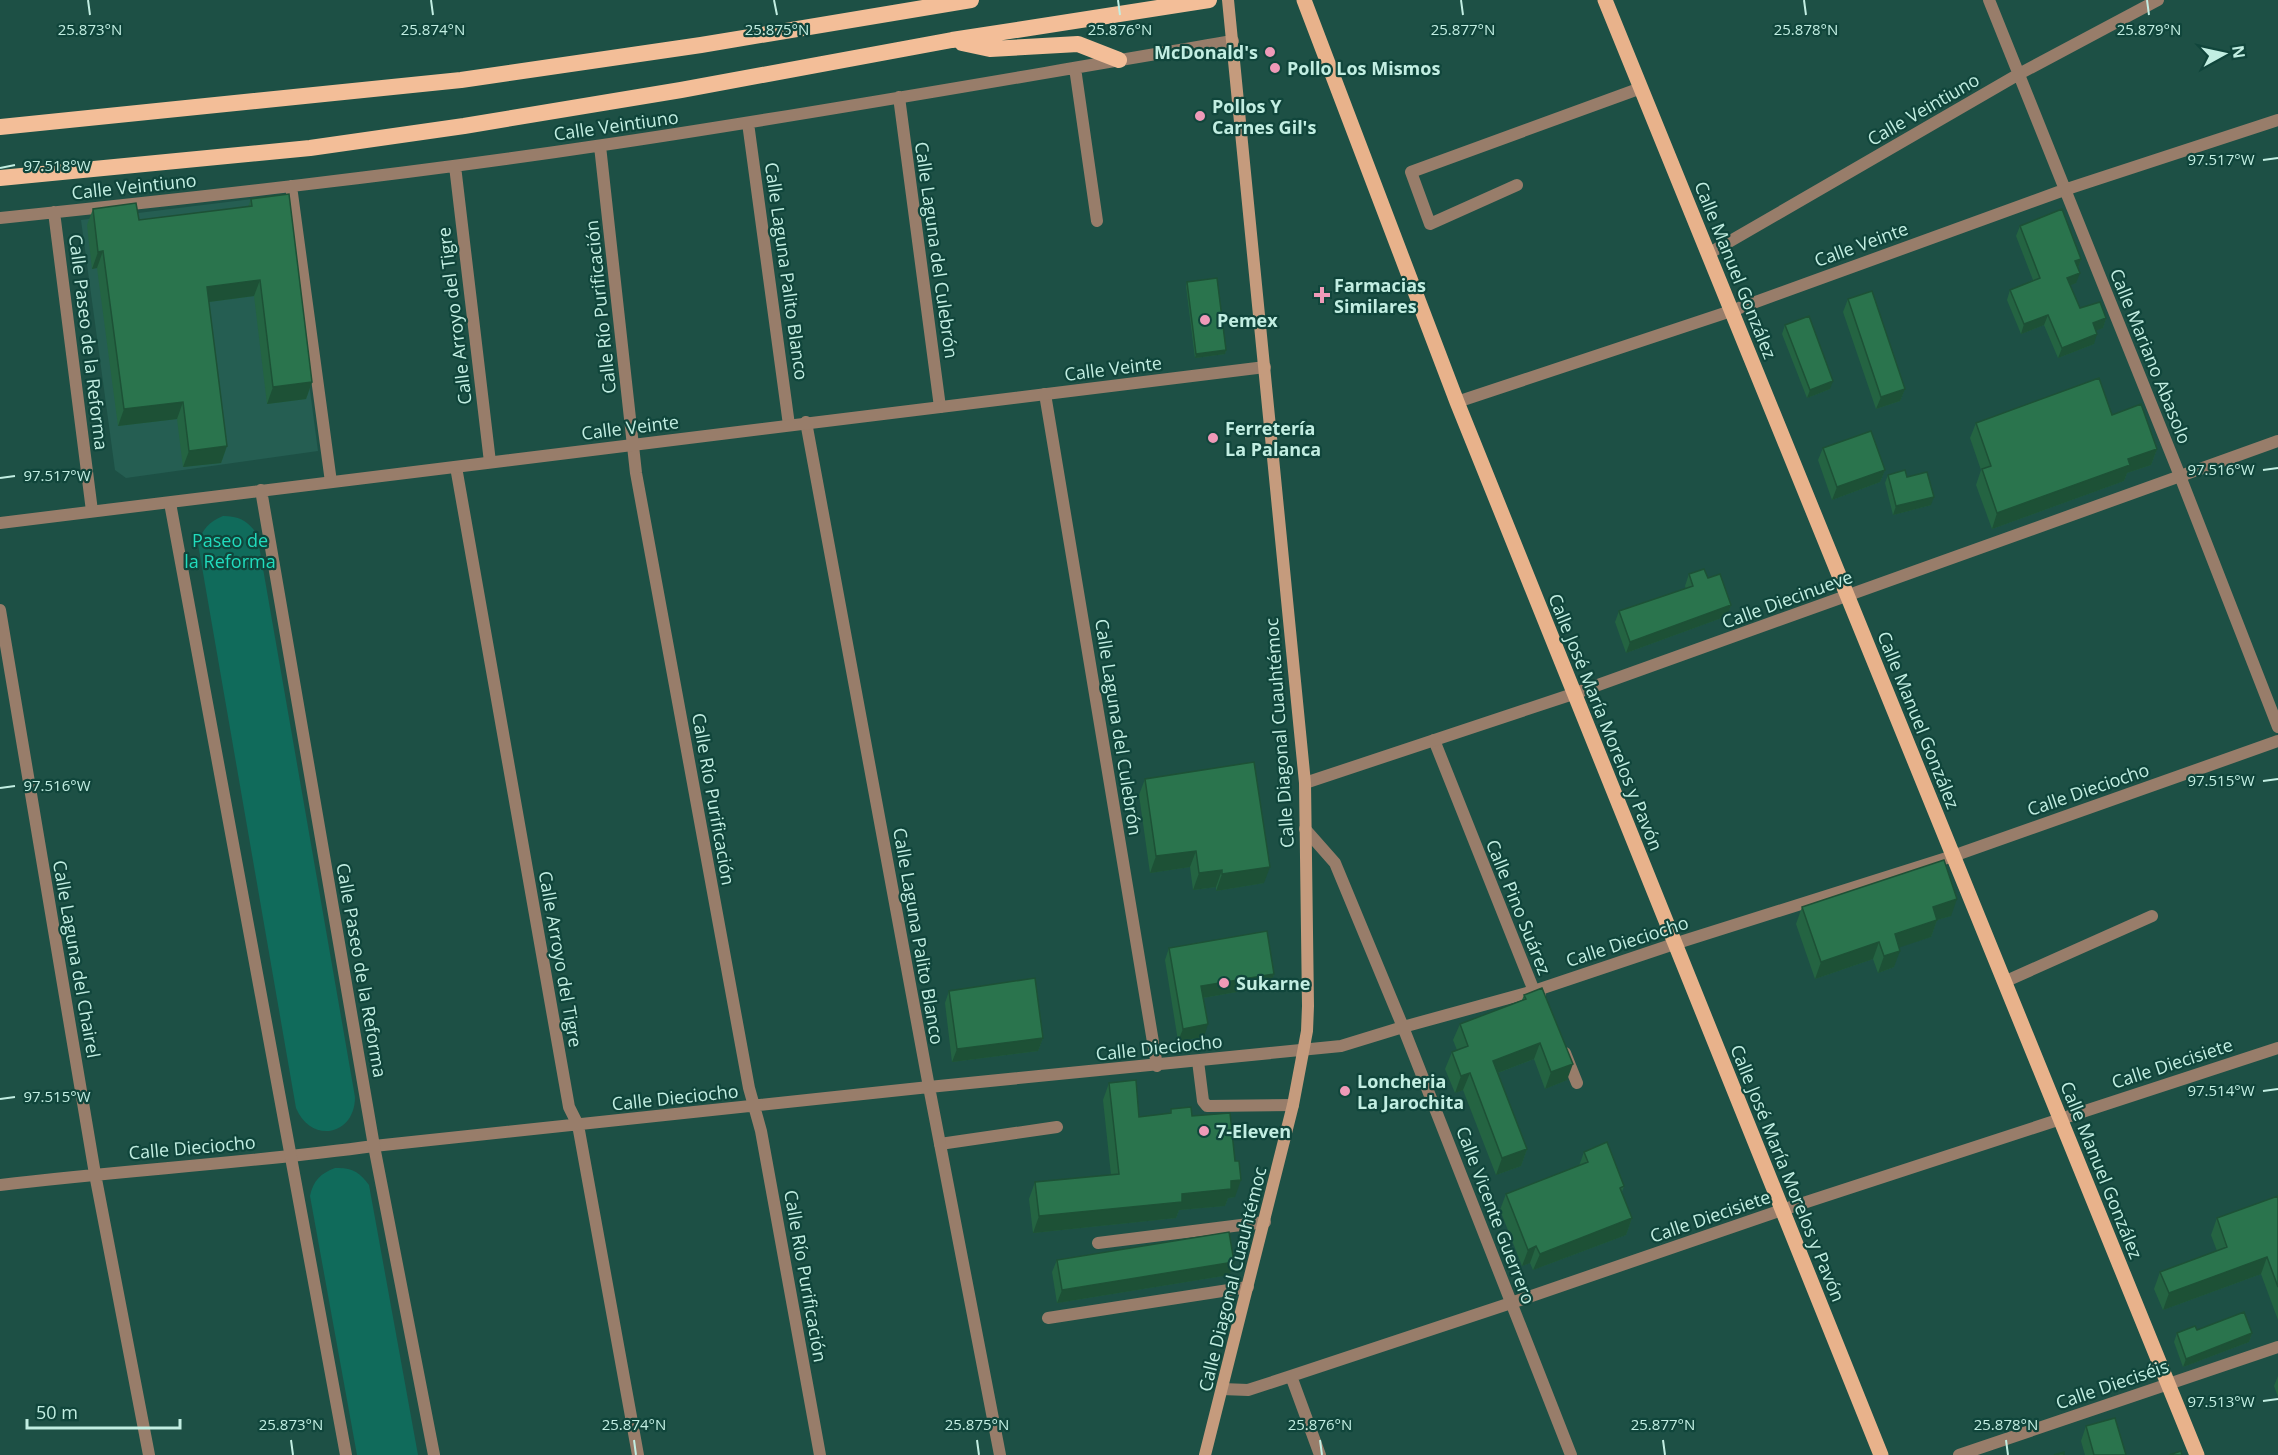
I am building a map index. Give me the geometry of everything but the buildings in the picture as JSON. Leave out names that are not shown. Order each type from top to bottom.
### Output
[{"type":"highway","points":[[0,127],[461,80],[701,45],[971,0]]},
{"type":"highway","points":[[0,178],[310,148],[670,92],[952,40],[1209,0]]},
{"type":"highway","points":[[952,40],[990,49],[1078,44],[1119,60]]},
{"type":"main road","name":"Calle Diagonal Cuauhtémoc","points":[[1205,1455],[1293,1105],[1307,1031],[1308,970],[1305,783],[1228,0]]},
{"type":"main road","name":"Calle José María Morelos y Pavón","points":[[1304,0],[1457,402],[1881,1455]]},
{"type":"main road","name":"Calle Manuel González","points":[[1605,0],[2197,1455]]},
{"type":"street","name":"Calle Mariano Abasolo","points":[[1989,0],[2278,727]]},
{"type":"street","name":"Calle Veintiuno","points":[[1708,254],[2019,74],[2158,0]]},
{"type":"street","name":"Calle Veintiuno","points":[[0,218],[291,186],[600,146],[1233,41]]},
{"type":"street","points":[[1075,68],[1097,221]]},
{"type":"street","points":[[1517,185],[1430,224],[1411,172],[1641,88]]},
{"type":"street","name":"Calle Laguna del Culebrón","points":[[899,97],[940,407]]},
{"type":"street","name":"Calle Veinte","points":[[1457,402],[1731,311],[2064,190],[2278,120]]},
{"type":"street","name":"Calle Laguna Palito Blanco","points":[[748,123],[789,425]]},
{"type":"street","name":"Calle Río Purificación","points":[[600,146],[636,473],[749,1088],[761,1131],[820,1455]]},
{"type":"street","name":"Calle Arroyo del Tigre","points":[[455,166],[490,462]]},
{"type":"street","points":[[291,186],[331,482]]},
{"type":"street","name":"Calle Paseo de la Reforma","points":[[54,212],[92,511]]},
{"type":"street","name":"Calle Veinte","points":[[0,523],[1265,367]]},
{"type":"street","name":"Calle Laguna del Culebrón","points":[[1045,394],[1157,1066]]},
{"type":"street","name":"Calle Laguna Palito Blanco","points":[[806,422],[928,1087],[999,1455]]},
{"type":"street","name":"Calle Diecinueve","points":[[1305,783],[1573,694],[2278,441]]},
{"type":"street","name":"Calle Arroyo del Tigre","points":[[456,467],[569,1107],[579,1125],[638,1455]]},
{"type":"street","name":"Calle Paseo de la Reforma","points":[[261,490],[374,1146],[434,1455]]},
{"type":"street","points":[[170,503],[346,1455]]},
{"type":"street","name":"Calle Laguna del Chairel","points":[[0,610],[95,1174],[149,1455]]},
{"type":"street","name":"Calle Pino Suárez","points":[[1434,740],[1534,991],[1544,1000],[1548,1010]]},
{"type":"street","name":"Calle Dieciocho","points":[[0,1185],[95,1174],[290,1157],[928,1087],[1341,1046],[1534,991],[1674,944],[1953,856],[2278,741]]},
{"type":"street","name":"Calle Vicente Guerrero","points":[[1305,829],[1335,863],[1403,1027],[1571,1455]]},
{"type":"street","points":[[2004,982],[2152,916]]},
{"type":"street","points":[[1560,1041],[1577,1083]]},
{"type":"street","name":"Calle Diecisiete","points":[[1222,1389],[1248,1390],[1511,1304],[1782,1210],[2278,1048]]},
{"type":"street","points":[[1198,1061],[1203,1101],[1208,1106],[1293,1105]]},
{"type":"street","points":[[940,1144],[1057,1126]]},
{"type":"street","points":[[1098,1243],[1264,1222]]},
{"type":"street","points":[[1047,1318],[1248,1287]]},
{"type":"street","name":"Calle Dieciséis","points":[[1959,1455],[2278,1347]]},
{"type":"street","points":[[1291,1376],[1320,1455]]},
{"type":"shaded area","points":[[284,195],[318,451],[126,478],[115,470],[81,220]]},
{"type":"green space","name":"Paseo de la Reforma","points":[[223,516],[243,520],[257,534],[355,1097],[353,1110],[348,1120],[331,1131],[321,1131],[312,1127],[296,1108],[198,544],[207,527]]},
{"type":"green space","points":[[335,1168],[355,1171],[369,1185],[418,1455],[357,1455],[310,1196],[318,1178]]},
{"type":"place","name":"McDonald's","points":[[1270,52]]},
{"type":"place","name":"Pollo Los Mismos","points":[[1275,68]]},
{"type":"place","name":"Pollos Y Carnes Gil's","points":[[1200,116]]},
{"type":"place","name":"Farmacias Similares","points":[[1322,295]]},
{"type":"place","name":"Pemex","points":[[1205,320]]},
{"type":"place","name":"Ferretería La Palanca","points":[[1213,438]]},
{"type":"place","name":"Sukarne","points":[[1224,983]]},
{"type":"place","name":"Loncheria La Jarochita","points":[[1345,1091]]},
{"type":"place","name":"7-Eleven","points":[[1204,1131]]}]
